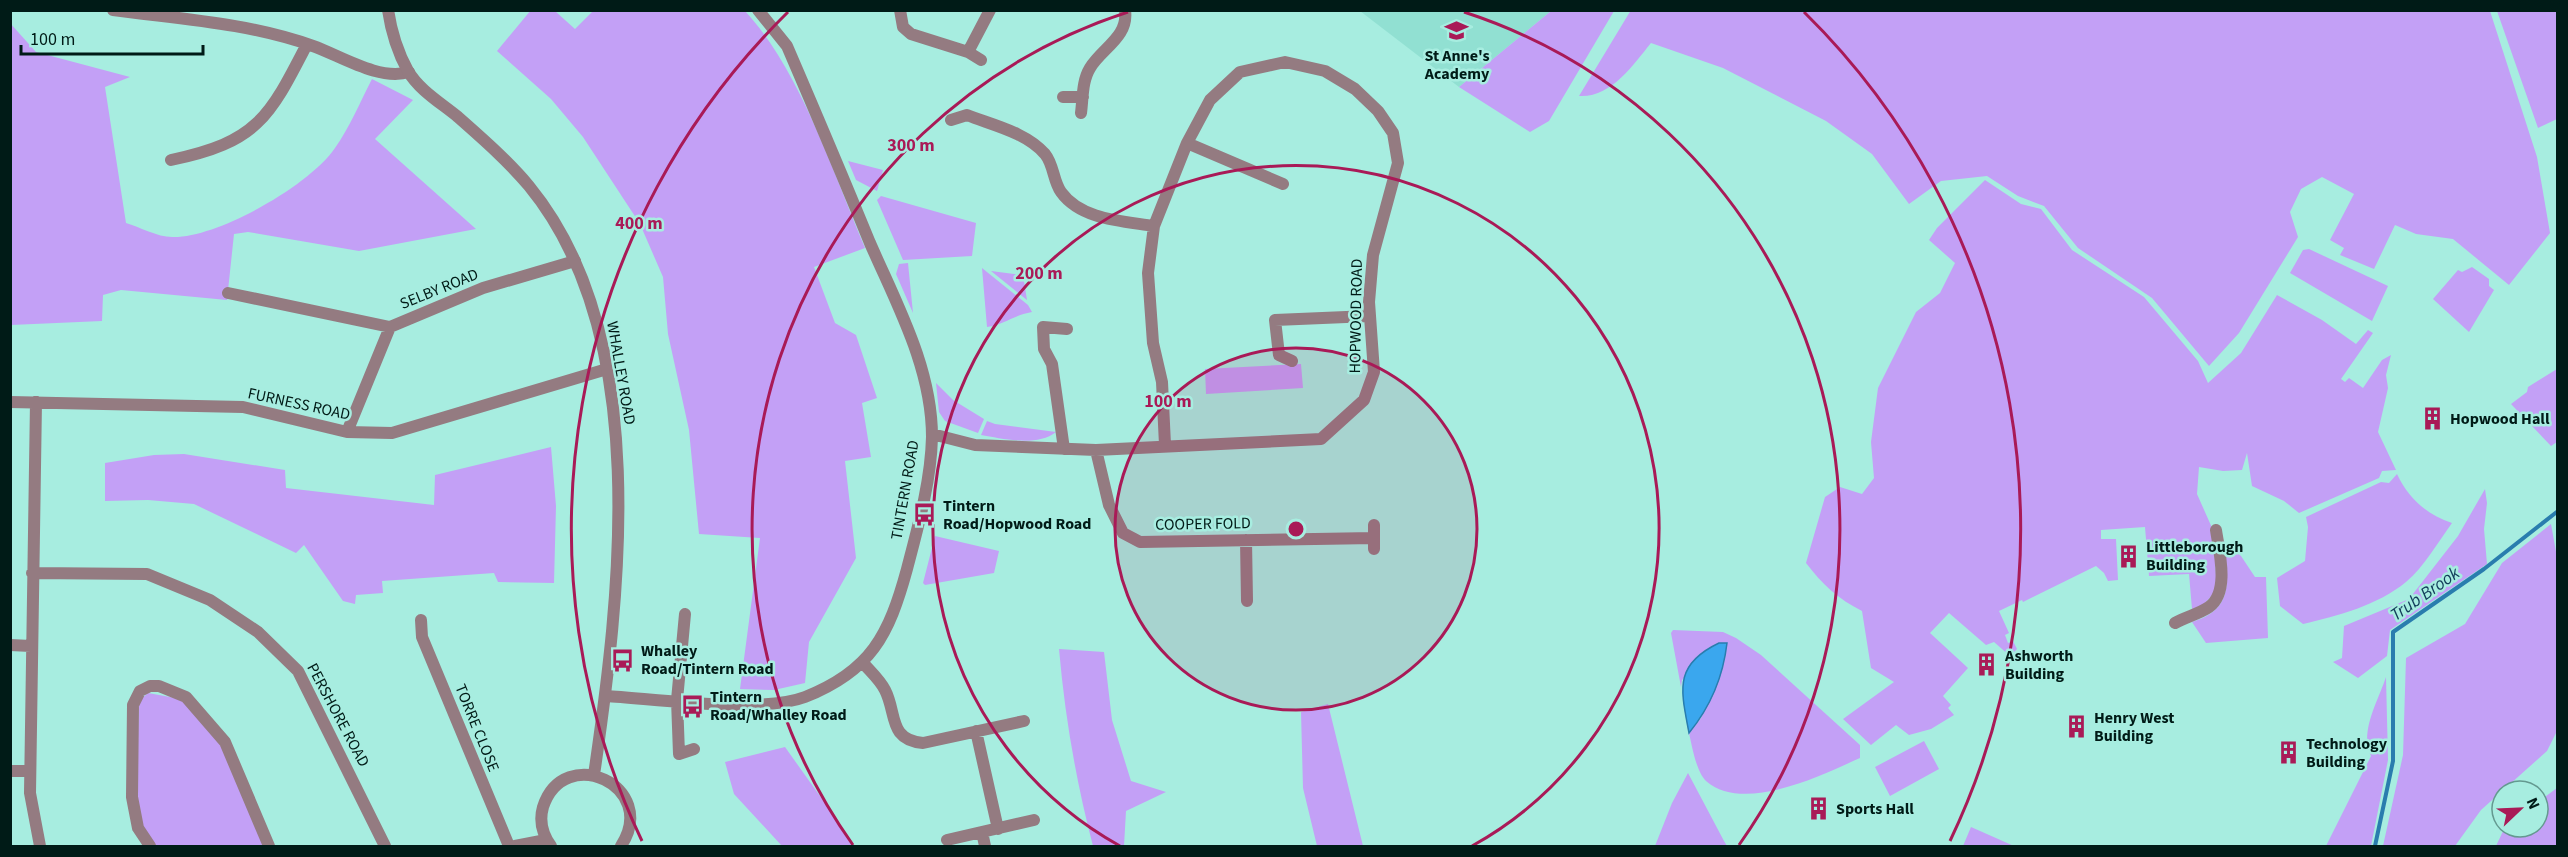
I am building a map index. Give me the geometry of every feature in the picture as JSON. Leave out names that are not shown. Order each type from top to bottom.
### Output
[{"type":"street","points":[[113,10],[254,29],[308,44],[369,69],[396,75],[409,72]]},
{"type":"street","name":"WHALLEY ROAD","points":[[388,10],[396,41],[409,72],[428,93],[493,147],[530,187],[555,222],[575,261],[596,321],[607,369],[617,450],[618,541],[606,696],[594,775]]},
{"type":"street","name":"TINTERN ROAD","points":[[606,696],[767,705],[803,698],[864,664],[885,631],[900,592],[917,530],[931,457],[932,434],[918,356],[787,46],[758,10]]},
{"type":"street","points":[[900,10],[903,27],[912,34],[968,52],[981,60]]},
{"type":"street","points":[[968,52],[990,10]]},
{"type":"street","points":[[1082,113],[1085,80],[1090,66],[1121,32],[1126,19],[1125,10]]},
{"type":"street","points":[[171,160],[207,152],[240,138],[276,104],[308,44]]},
{"type":"street","name":"HOPWOOD ROAD","points":[[932,434],[975,445],[1096,450],[1320,439],[1364,400],[1374,372],[1370,316],[1373,255],[1398,163],[1393,133],[1378,111],[1355,89],[1325,71],[1287,57],[1240,72],[1224,84],[1210,100],[1187,143],[1154,226],[1148,273],[1154,343],[1162,382],[1165,445]]},
{"type":"street","points":[[1063,96],[1083,97]]},
{"type":"street","points":[[951,120],[967,115],[1029,141],[1044,153],[1054,171],[1059,191],[1076,206],[1095,216],[1154,226]]},
{"type":"street","points":[[1187,143],[1283,184]]},
{"type":"street","name":"SELBY ROAD","points":[[347,432],[390,327],[483,288],[575,261]]},
{"type":"street","points":[[228,292],[390,327]]},
{"type":"street","points":[[1292,361],[1279,355],[1275,320],[1370,316]]},
{"type":"street","points":[[1064,448],[1052,364],[1044,349],[1043,327],[1067,328]]},
{"type":"street","name":"FURNESS ROAD","points":[[10,402],[243,407],[347,432],[392,433],[607,369]]},
{"type":"street","points":[[36,402],[30,793],[40,846]]},
{"type":"street","name":"COOPER FOLD","points":[[1096,450],[1109,506],[1123,533],[1140,542],[1246,540],[1374,544],[1374,525]]},
{"type":"street","points":[[2175,623],[2208,608],[2216,598],[2221,574],[2216,530]]},
{"type":"street","points":[[1246,540],[1247,601]]},
{"type":"street","name":"PERSHORE ROAD","points":[[32,573],[147,574],[210,600],[258,632],[298,671],[385,846]]},
{"type":"street","points":[[685,614],[677,700],[679,754],[694,749]]},
{"type":"street","name":"TORRE CLOSE","points":[[421,620],[422,637],[509,846]]},
{"type":"street","points":[[10,645],[32,646]]},
{"type":"street","points":[[864,664],[883,686],[894,721],[904,738],[923,742],[1024,721]]},
{"type":"street","points":[[150,846],[138,828],[132,797],[133,705],[140,691],[150,686],[159,686],[186,697],[225,742],[269,846]]},
{"type":"street","points":[[976,731],[998,829]]},
{"type":"street","points":[[10,771],[30,771]]},
{"type":"street","points":[[514,846],[549,843],[542,827],[542,812],[550,793],[566,779],[580,774],[594,775],[618,787],[626,798],[631,825],[621,846]]},
{"type":"street","points":[[947,840],[1034,820]]},
{"type":"street","points":[[982,832],[985,846]]},
{"type":"shaded area","points":[[531,10],[555,11],[575,29],[593,11],[745,11],[765,35],[799,92],[865,248],[814,267],[835,323],[856,335],[877,398],[862,403],[871,457],[845,461],[856,558],[809,642],[805,683],[774,690],[740,689],[760,538],[699,534],[689,430],[668,334],[663,277],[640,224],[583,137],[551,99],[497,51]]},
{"type":"shaded area","points":[[1631,10],[2490,11],[2537,157],[2550,233],[2509,285],[2453,239],[2416,234],[2395,225],[2374,269],[2340,255],[2344,248],[2330,240],[2354,194],[2322,177],[2301,189],[2290,212],[2298,237],[2239,333],[2209,366],[2152,298],[2078,248],[2044,206],[2018,196],[1987,176],[1941,181],[1909,204],[1872,154],[1826,121],[1723,68],[1651,43],[1629,70],[1611,86],[1601,92],[1579,96]]},
{"type":"shaded area","name":"St Anne's Academy","points":[[1360,11],[1551,11],[1459,87]]},
{"type":"shaded area","points":[[1551,11],[1614,11],[1549,121],[1530,132],[1459,87]]},
{"type":"shaded area","points":[[2497,11],[2557,11],[2557,119],[2538,128]]},
{"type":"shaded area","points":[[10,23],[36,52],[130,77],[105,87],[126,223],[168,237],[193,235],[238,219],[262,206],[306,178],[323,162],[345,132],[372,79],[413,100],[375,139],[476,229],[359,251],[248,232],[234,234],[227,300],[121,290],[103,295],[102,321],[11,325]]},
{"type":"shaded area","points":[[848,161],[883,170],[877,191],[856,180]]},
{"type":"shaded area","points":[[1985,180],[2021,204],[2041,209],[2072,250],[2144,297],[2198,361],[2208,383],[2241,353],[2277,295],[2322,320],[2356,344],[2368,330],[2373,333],[2341,379],[2345,382],[2349,378],[2363,388],[2382,360],[2391,355],[2386,375],[2388,388],[2378,432],[2396,470],[2382,471],[2379,478],[2299,513],[2284,501],[2252,486],[2247,453],[2242,470],[2223,471],[2199,467],[2197,494],[2213,530],[2217,590],[2203,605],[2192,609],[2189,574],[2149,576],[2145,527],[2101,530],[2101,539],[2116,539],[2118,580],[2108,581],[2104,573],[2096,566],[2023,602],[2022,600],[1999,611],[2009,633],[2005,635],[2008,643],[2013,641],[2017,649],[2010,656],[1994,642],[1986,645],[1949,613],[1930,633],[1968,668],[1943,696],[1951,705],[1948,708],[1954,715],[1931,729],[1909,735],[1896,725],[1871,745],[1843,719],[1894,682],[1871,668],[1862,611],[1831,590],[1806,563],[1825,497],[1840,487],[1862,494],[1874,478],[1871,442],[1878,388],[1916,312],[1940,293],[1955,263],[1929,240],[1937,228]]},
{"type":"shaded area","points":[[881,196],[976,223],[972,256],[903,260],[877,200]]},
{"type":"shaded area","points":[[2309,249],[2388,286],[2372,321],[2290,273],[2303,250]]},
{"type":"shaded area","points":[[908,263],[913,313],[896,274],[899,264]]},
{"type":"shaded area","points":[[2472,267],[2489,279],[2489,286],[2494,290],[2469,332],[2433,299],[2458,270],[2462,272]]},
{"type":"shaded area","points":[[982,268],[1028,305],[1032,312],[987,327]]},
{"type":"shaded area","points":[[991,271],[1023,275],[1027,300]]},
{"type":"shaded area","points":[[1301,364],[1303,388],[1206,394],[1205,369]]},
{"type":"shaded area","points":[[2557,369],[2557,442],[2551,446],[2511,404],[2527,392],[2528,387]]},
{"type":"shaded area","points":[[936,383],[953,400],[984,419],[978,433],[945,421],[939,412]]},
{"type":"shaded area","points":[[987,421],[1056,432],[1048,437],[1030,441],[981,435]]},
{"type":"shaded area","points":[[551,447],[556,506],[554,583],[498,582],[494,573],[382,581],[383,593],[356,595],[355,604],[343,601],[304,545],[296,553],[194,504],[148,500],[105,501],[105,463],[154,455],[184,454],[285,470],[286,488],[434,505],[435,475]]},
{"type":"shaded area","points":[[2397,474],[2407,491],[2419,504],[2434,515],[2452,523],[2419,569],[2395,590],[2357,609],[2303,624],[2280,606],[2277,578],[2305,561],[2308,527],[2306,517],[2381,482],[2389,483]]},
{"type":"shaded area","points":[[2485,489],[2487,503],[2484,529],[2487,564],[2390,630],[2387,656],[2358,678],[2333,662],[2342,658],[2344,626],[2409,599],[2458,536]]},
{"type":"shaded area","points":[[2551,524],[2558,563],[2558,729],[2547,751],[2516,779],[2490,779],[2490,802],[2481,810],[2455,846],[2383,846],[2403,755],[2406,658],[2465,624],[2502,563]]},
{"type":"shaded area","points":[[935,536],[999,551],[994,573],[925,585],[923,583]]},
{"type":"shaded area","points":[[2224,541],[2241,556],[2255,577],[2266,577],[2268,638],[2206,643],[2192,622],[2216,609],[2226,591]]},
{"type":"shaded area","points":[[1673,630],[1723,632],[1761,655],[1860,745],[1860,758],[1805,781],[1761,793],[1741,794],[1722,790],[1706,781],[1697,765],[1689,733],[1701,718],[1727,644],[1719,643],[1682,680],[1681,687],[1671,633]]},
{"type":"shaded area","points":[[1059,649],[1104,652],[1112,720],[1131,781],[1166,792],[1126,811],[1124,846],[1093,846],[1072,749]]},
{"type":"shaded area","points":[[2386,677],[2388,760],[2371,846],[2326,846],[2371,756],[2368,747],[2368,727]]},
{"type":"shaded area","points":[[148,693],[181,699],[224,745],[265,846],[150,846],[138,828],[136,786],[139,701]]},
{"type":"shaded area","points":[[1328,704],[1363,846],[1317,846],[1303,788],[1301,712]]},
{"type":"shaded area","points":[[1924,741],[1939,769],[1890,796],[1875,767]]},
{"type":"shaded area","points":[[785,747],[842,827],[852,846],[782,846],[734,794],[725,762]]},
{"type":"shaded area","points":[[1688,773],[1727,846],[1655,846],[1672,803]]},
{"type":"shaded area","points":[[2557,788],[2557,846],[2496,846],[2499,839],[2550,839],[2550,793]]},
{"type":"shaded area","points":[[1971,827],[2014,846],[1963,846]]},
{"type":"water","points":[[1719,643],[1727,643],[1719,680],[1710,702],[1689,733],[1683,691],[1687,670],[1704,651]]},
{"type":"waterway","name":"Trub Brook","points":[[2375,846],[2393,761],[2393,632],[2484,569],[2558,511]]},
{"type":"place","name":"St Anne's Academy","points":[[1457,31]]},
{"type":"place","name":"Hopwood Hall","points":[[2432,419]]},
{"type":"place","name":"Tintern Road/Hopwood Road","points":[[925,515]]},
{"type":"place","name":"Littleborough Building","points":[[2128,556]]},
{"type":"place","name":"Whalley Road/Tintern Road","points":[[623,660]]},
{"type":"place","name":"Ashworth Building","points":[[1987,665]]},
{"type":"place","name":"Tintern Road/Whalley Road","points":[[692,706]]},
{"type":"place","name":"Henry West Building","points":[[2076,727]]},
{"type":"place","name":"Technology Building","points":[[2288,753]]},
{"type":"place","name":"Sports Hall","points":[[1818,809]]}]
